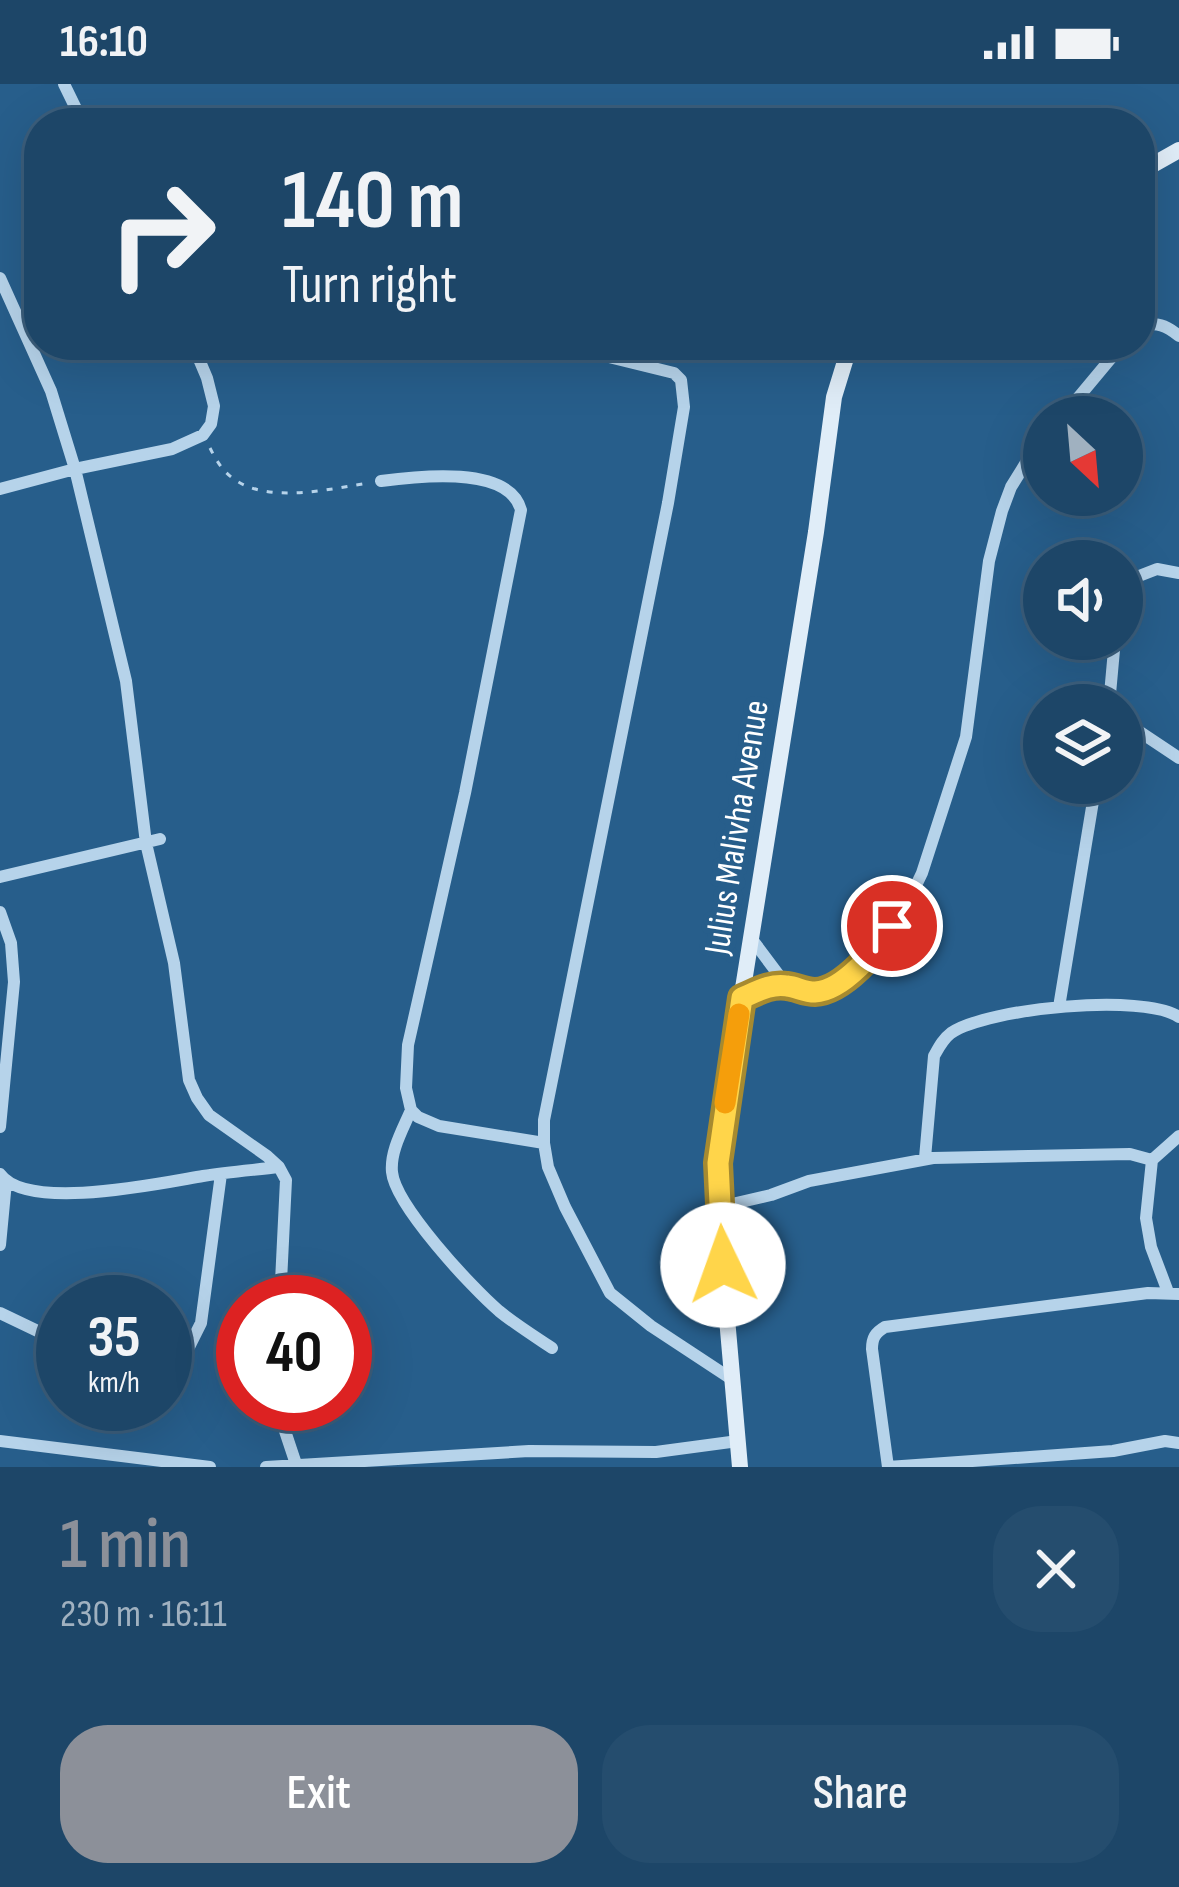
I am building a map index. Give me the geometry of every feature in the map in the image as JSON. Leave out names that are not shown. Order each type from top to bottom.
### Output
[{"type":"street","points":[[0,278],[24,331]]},
{"type":"street","points":[[37,360],[75,469],[126,681],[189,1080],[209,1114],[279,1167],[286,1180],[282,1275]]},
{"type":"street","points":[[0,489],[172,449],[203,434],[211,424],[214,406],[199,360]]},
{"type":"street","points":[[621,360],[674,373],[681,380],[684,407],[544,1120],[544,1143],[548,1167],[565,1207],[610,1293],[733,1380]]},
{"type":"street","name":"Julius Malivha Avenue","points":[[740,1467],[718,1163],[834,397],[845,360]]},
{"type":"street","points":[[1080,396],[1110,360]]},
{"type":"street","points":[[742,998],[771,986],[821,992],[838,984],[877,950],[922,873],[966,737],[995,536],[1011,487],[1023,470]]},
{"type":"street","points":[[381,481],[470,477],[509,488],[521,510],[465,794],[408,1045],[406,1088],[411,1110],[439,1126],[544,1143]]},
{"type":"street","points":[[1143,574],[1157,569],[1179,573]]},
{"type":"street","points":[[1143,734],[1179,758]]},
{"type":"street","points":[[1059,1007],[1093,804]]},
{"type":"street","points":[[0,877],[153,841]]},
{"type":"street","points":[[0,912],[11,943],[14,982],[0,1127]]},
{"type":"street","points":[[751,938],[787,986]]},
{"type":"street","points":[[926,1159],[934,1056],[942,1042],[965,1026],[1059,1007],[1153,1006],[1179,1017]]},
{"type":"street","points":[[411,1110],[396,1146],[392,1169],[396,1186],[458,1270],[498,1310],[552,1348]]},
{"type":"street","points":[[1179,1136],[1152,1160],[1146,1219],[1150,1247],[1173,1293],[885,1327],[872,1340],[888,1467],[1179,1443]]},
{"type":"street","points":[[719,1208],[808,1181],[926,1159],[1103,1153],[1152,1160]]},
{"type":"street","points":[[0,1245],[3,1178],[49,1192],[78,1192],[279,1167]]},
{"type":"street","points":[[192,1341],[201,1323],[221,1174]]},
{"type":"street","points":[[0,1312],[36,1330]]},
{"type":"street","points":[[286,1431],[296,1464]]},
{"type":"street","points":[[0,1441],[210,1467]]},
{"type":"street","points":[[266,1467],[529,1450],[656,1451],[738,1441]]},
{"type":"path","points":[[203,434],[232,479],[256,489],[318,492],[381,481]]},
{"type":"slow traffic","points":[[725,1103],[739,1014]]},
{"type":"route","points":[[723,1265],[718,1163],[742,998],[771,986],[821,992],[838,984],[877,950],[892,926]]}]
